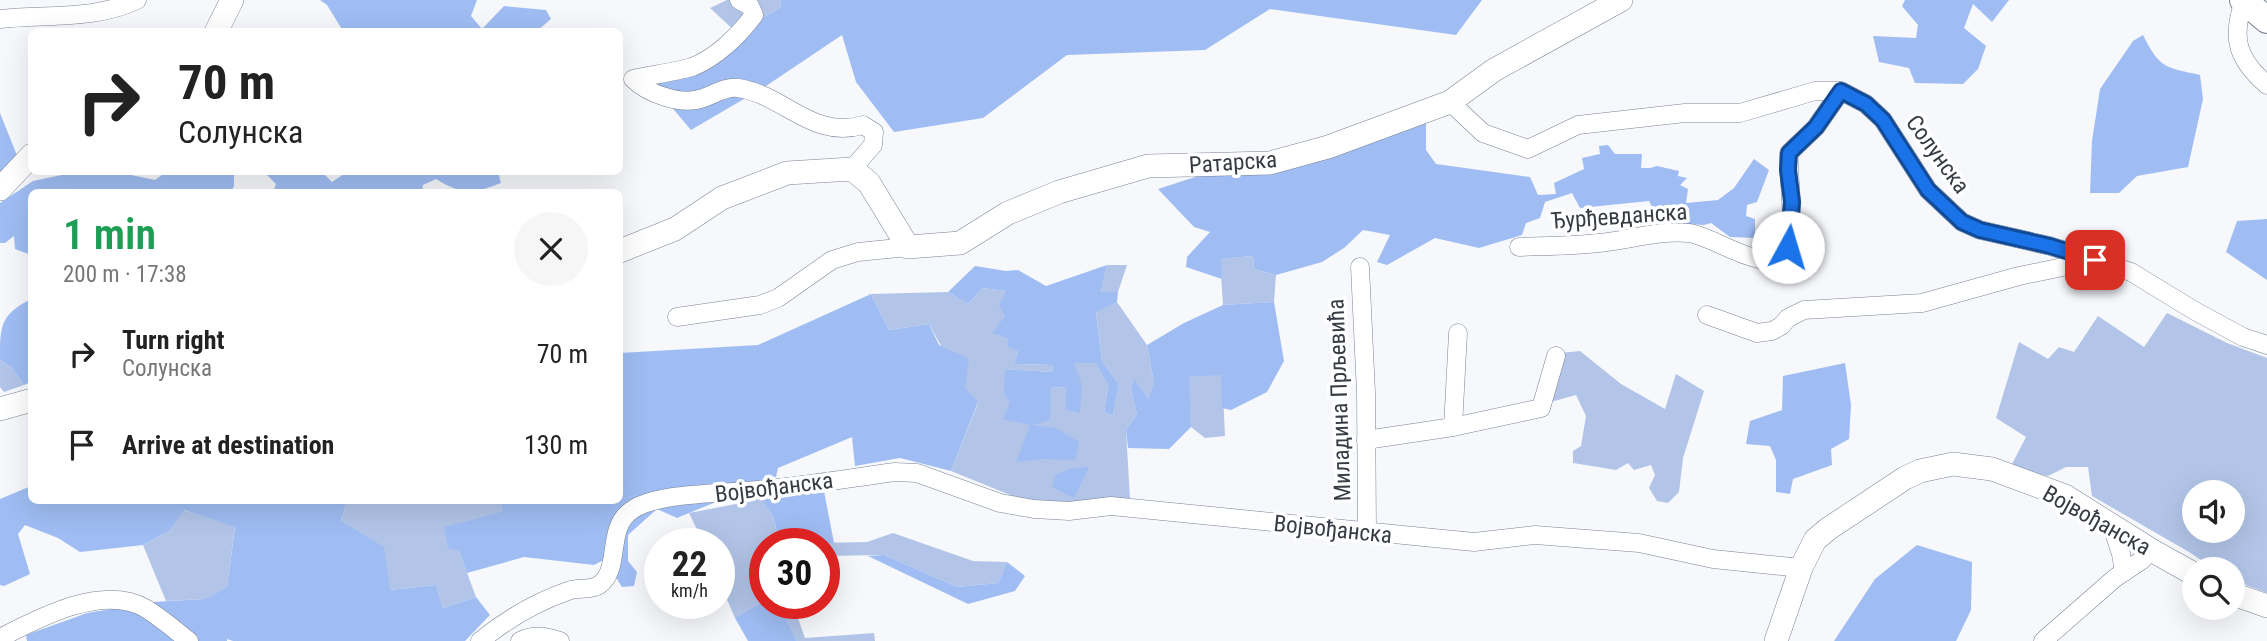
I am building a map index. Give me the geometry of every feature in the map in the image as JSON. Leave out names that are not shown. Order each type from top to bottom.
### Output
[{"type":"main road","points":[[2243,0],[2267,20]]},
{"type":"street","points":[[0,19],[87,14],[121,8],[137,0]]},
{"type":"street","points":[[218,28],[232,0]]},
{"type":"street","points":[[626,84],[683,69],[707,59],[740,32],[754,15],[750,6],[739,0]]},
{"type":"street","name":"Ратарска","points":[[677,317],[760,306],[778,298],[832,260],[858,251],[960,243],[1008,213],[1059,192],[1149,166],[1270,163],[1328,147],[1450,102],[1494,70],[1621,0]]},
{"type":"street","points":[[2243,0],[2236,27],[2238,47],[2251,69],[2267,85]]},
{"type":"street","points":[[626,84],[639,85],[677,101],[688,102],[735,87],[785,105],[798,115],[833,130],[849,130],[863,125],[874,132],[873,145],[852,169]]},
{"type":"street","points":[[1450,102],[1483,133],[1528,149],[1578,125],[1685,113],[1740,113],[1815,91],[1841,91]]},
{"type":"street","name":"Ђурђевданска","points":[[1518,247],[1599,243],[1687,233],[1704,236],[1759,260],[1776,259],[1788,247],[1790,233],[1792,202],[1789,153],[1816,127],[1841,91]]},
{"type":"street","name":"Солунска","points":[[1841,91],[1866,104],[1883,120],[1928,190],[1962,222],[1980,230],[2050,246],[2131,272],[2243,337],[2267,345]]},
{"type":"street","points":[[0,189],[28,159]]},
{"type":"street","points":[[623,250],[675,229],[722,198],[787,173],[852,169],[869,183],[908,247]]},
{"type":"street","points":[[1707,315],[1757,332],[1772,331],[1804,310],[1922,303],[2018,276],[2095,260]]},
{"type":"street","name":"Миладина Прљевића","points":[[1360,267],[1367,440],[1367,531]]},
{"type":"street","points":[[1452,427],[1458,333]]},
{"type":"street","points":[[1367,440],[1452,427],[1541,408],[1556,356]]},
{"type":"street","points":[[0,409],[28,401]]},
{"type":"street","name":"Војвођанска","points":[[480,641],[543,601],[572,589],[592,588],[600,584],[609,570],[618,522],[641,504],[661,499],[760,490],[895,472],[917,473],[1000,503],[1034,509],[1069,511],[1111,506],[1474,542],[1535,535],[1639,543],[1713,559],[1801,568],[1815,540],[1828,528],[1905,478],[1920,471],[1952,464],[1992,469],[2065,496],[2182,567]]},
{"type":"street","points":[[2112,526],[2124,572]]},
{"type":"street","points":[[2043,641],[2151,550]]},
{"type":"street","points":[[1776,641],[1801,568]]},
{"type":"street","points":[[2245,598],[2267,606]]},
{"type":"street","points":[[0,638],[39,618],[73,606],[111,599],[144,607],[189,641]]},
{"type":"street","points":[[520,641],[531,636],[560,641]]},
{"type":"shaded area","points":[[320,0],[477,0],[471,16],[481,28],[341,28],[327,5]]},
{"type":"shaded area","points":[[727,0],[780,0],[781,7],[737,33],[710,8]]},
{"type":"shaded area","points":[[780,0],[1482,0],[1456,35],[1270,9],[1205,50],[1067,55],[983,118],[894,132],[856,82],[842,35],[766,86],[691,130],[652,84],[781,7]]},
{"type":"shaded area","points":[[1905,0],[2009,0],[1992,22],[1973,4],[1964,28],[1986,46],[1978,69],[1963,84],[1915,83],[1909,68],[1879,62],[1873,36],[1916,38],[1918,25],[1902,6]]},
{"type":"shaded area","points":[[504,6],[546,10],[551,19],[540,28],[483,28]]},
{"type":"shaded area","points":[[2143,35],[2154,54],[2165,65],[2200,75],[2203,99],[2188,167],[2137,176],[2119,193],[2090,193],[2092,141],[2100,89],[2133,41]]},
{"type":"shaded area","points":[[0,113],[18,158],[0,178]]},
{"type":"shaded area","points":[[1426,118],[1426,150],[1436,164],[1530,177],[1538,195],[1556,194],[1554,183],[1584,169],[1582,158],[1600,154],[1599,146],[1608,145],[1615,154],[1642,154],[1641,168],[1657,166],[1679,171],[1678,176],[1687,178],[1680,185],[1688,189],[1686,203],[1718,200],[1734,188],[1754,159],[1769,170],[1757,202],[1747,205],[1746,216],[1755,219],[1755,238],[1730,237],[1711,223],[1704,225],[1660,222],[1649,201],[1580,208],[1572,193],[1545,202],[1540,218],[1526,223],[1522,235],[1479,248],[1435,238],[1387,265],[1377,262],[1390,235],[1363,230],[1344,248],[1322,262],[1276,275],[1254,269],[1253,256],[1221,259],[1222,279],[1186,267],[1187,257],[1210,232],[1194,227],[1158,189],[1226,167]]},
{"type":"shaded area","points":[[62,175],[131,175],[155,180],[162,175],[234,175],[232,189],[28,189],[28,254],[15,249],[14,236],[5,243],[0,243],[0,203],[33,181]]},
{"type":"shaded area","points":[[267,175],[325,175],[332,182],[342,175],[499,175],[501,183],[483,189],[457,189],[436,179],[423,185],[422,189],[274,189],[276,184]]},
{"type":"shaded area","points":[[2267,219],[2267,280],[2226,252],[2237,221]]},
{"type":"shaded area","points":[[1253,256],[1254,269],[1276,275],[1274,302],[1223,305],[1220,259]]},
{"type":"shaded area","points":[[1107,265],[1127,265],[1118,292],[1101,292]]},
{"type":"shaded area","points":[[1107,265],[1101,292],[1118,292],[1117,302],[1096,312],[1102,361],[1119,384],[1113,416],[1104,412],[1108,385],[1096,363],[1074,363],[1082,385],[1080,413],[1066,410],[1066,387],[1051,388],[1050,420],[1032,425],[1056,428],[1079,442],[1075,460],[1016,462],[1030,425],[1003,419],[1010,402],[1004,394],[1005,369],[1052,372],[1053,365],[1014,364],[1018,351],[1008,347],[1008,338],[992,333],[1005,316],[999,305],[1006,291],[983,288],[968,304],[948,292],[975,266],[1006,271],[1018,270],[1046,286]]},
{"type":"shaded area","points":[[983,288],[1007,291],[1006,322],[1018,351],[1014,364],[1053,365],[1052,372],[1006,369],[1051,388],[1066,387],[1073,363],[1096,362],[1108,385],[1104,412],[1113,416],[1119,384],[1102,361],[1096,311],[1117,302],[1147,345],[1154,383],[1150,400],[1133,379],[1131,391],[1137,414],[1126,430],[1130,499],[1073,506],[1030,503],[951,471],[978,403],[964,388],[929,324],[889,330],[871,294],[948,292],[968,304]]},
{"type":"shaded area","points":[[871,294],[889,330],[929,324],[939,345],[969,359],[965,388],[978,402],[951,471],[900,458],[855,466],[852,437],[778,468],[776,477],[677,518],[657,509],[628,535],[628,561],[637,572],[634,586],[622,587],[615,576],[617,553],[594,565],[524,557],[467,573],[459,551],[448,548],[444,527],[502,512],[501,504],[623,504],[623,353],[758,345]]},
{"type":"shaded area","points":[[28,301],[28,383],[24,385],[11,367],[0,360],[0,338],[4,323],[13,310]]},
{"type":"shaded area","points":[[1274,302],[1284,361],[1267,392],[1231,410],[1222,408],[1221,375],[1189,377],[1191,427],[1169,449],[1128,448],[1126,430],[1137,414],[1131,391],[1133,378],[1149,399],[1154,383],[1147,345],[1184,323],[1223,305]]},
{"type":"shaded area","points":[[2167,313],[2227,343],[2267,358],[2267,593],[2245,585],[2245,557],[2196,557],[2092,496],[2088,467],[2066,467],[2048,476],[2010,468],[2026,437],[1996,418],[2019,342],[2048,359],[2059,347],[2074,352],[2098,316],[2144,347]]},
{"type":"shaded area","points":[[1580,351],[1621,384],[1665,409],[1676,374],[1704,391],[1683,458],[1679,492],[1668,503],[1657,501],[1649,488],[1655,475],[1651,465],[1634,470],[1628,463],[1616,470],[1573,463],[1573,451],[1581,446],[1586,416],[1576,395],[1547,403],[1561,353]]},
{"type":"shaded area","points":[[0,360],[11,367],[24,385],[4,392],[0,387]]},
{"type":"shaded area","points":[[1845,363],[1851,405],[1849,439],[1831,449],[1832,465],[1793,479],[1790,494],[1776,492],[1776,460],[1770,446],[1746,444],[1750,421],[1782,410],[1783,376]]},
{"type":"shaded area","points":[[1222,374],[1225,436],[1205,438],[1191,427],[1188,377]]},
{"type":"shaded area","points":[[1089,467],[1074,498],[1052,487],[1056,475],[1069,469]]},
{"type":"shaded area","points":[[823,486],[831,528],[776,528],[773,516],[762,500],[754,501]]},
{"type":"shaded area","points":[[28,487],[28,504],[346,504],[341,521],[384,547],[390,590],[436,585],[443,608],[476,597],[490,615],[465,641],[27,641],[26,635],[87,613],[153,602],[204,599],[227,587],[235,527],[184,510],[169,531],[143,545],[80,552],[58,538],[25,525],[18,534],[30,574],[4,586],[0,585],[0,499]]},
{"type":"shaded area","points":[[762,499],[773,516],[776,528],[749,528],[749,610],[735,618],[735,528],[696,528],[689,513]]},
{"type":"shaded area","points":[[346,504],[501,504],[502,512],[459,551],[476,597],[443,608],[436,585],[390,590],[341,521]]},
{"type":"shaded area","points":[[183,510],[235,526],[227,587],[204,599],[166,601],[143,545],[169,531]]},
{"type":"shaded area","points":[[893,533],[973,561],[1007,562],[998,583],[957,587],[884,555],[840,556],[840,543],[867,542]]},
{"type":"shaded area","points":[[1917,545],[1972,562],[1971,610],[1956,641],[1834,641],[1875,579]]},
{"type":"shaded area","points":[[884,555],[957,587],[998,583],[1007,562],[1025,576],[1015,591],[968,604],[868,556]]},
{"type":"shaded area","points":[[749,610],[749,619],[786,619],[797,641],[748,641],[735,618]]},
{"type":"shaded area","points":[[786,619],[798,619],[805,638],[874,633],[875,641],[797,641]]},
{"type":"route","points":[[1788,247],[1792,202],[1789,153],[1816,127],[1841,91],[1866,104],[1883,120],[1928,190],[1962,222],[1980,230],[2050,246],[2095,260]]}]
